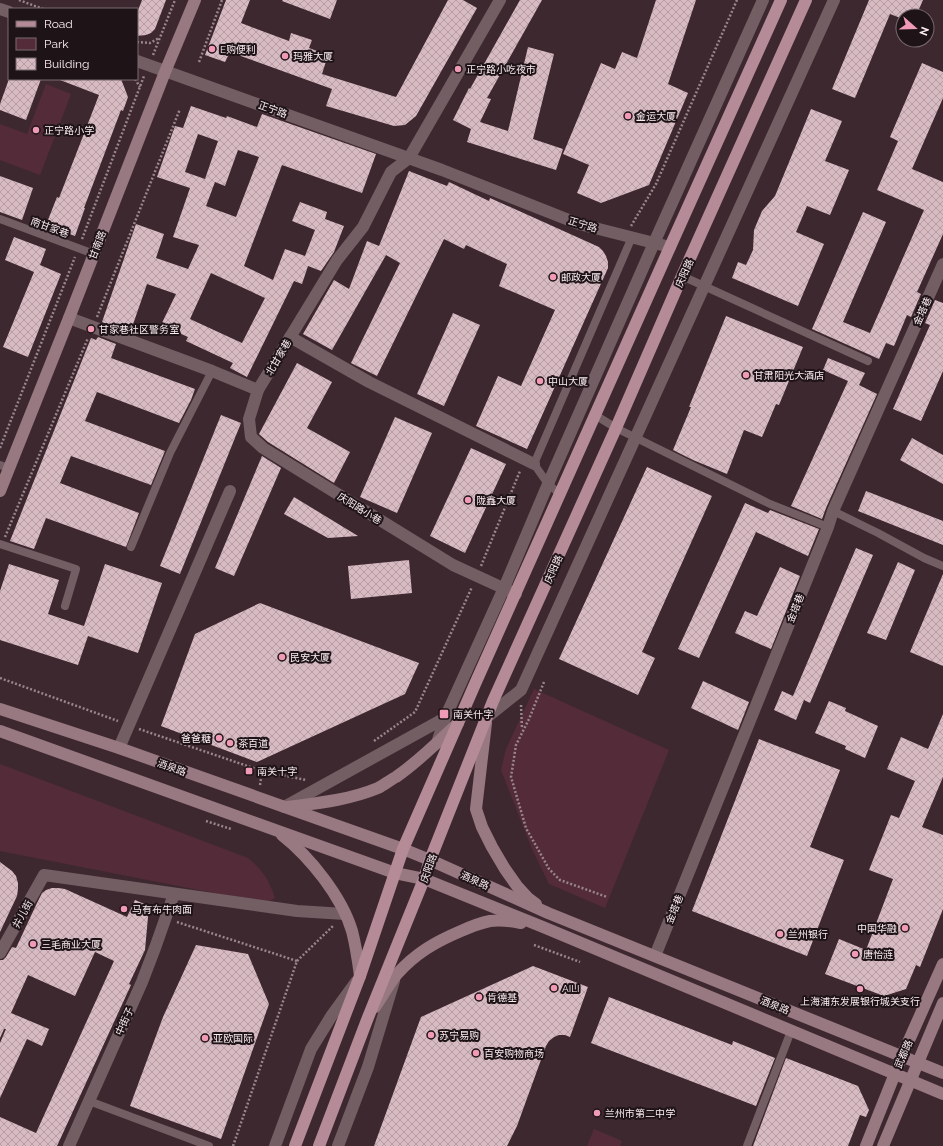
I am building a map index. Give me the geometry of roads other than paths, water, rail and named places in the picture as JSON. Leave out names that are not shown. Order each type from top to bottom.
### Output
[{"type":"main road","name":"甘南路","points":[[0,491],[4,466],[69,318],[165,72],[195,0]]},
{"type":"main road","points":[[295,1146],[360,976],[403,850],[475,684],[781,0]]},
{"type":"main road","name":"庆阳路","points":[[319,1146],[367,1020],[487,717],[806,0]]},
{"type":"main road","name":"酒泉路","points":[[0,709],[119,748],[430,860],[548,913],[943,1073]]},
{"type":"main road","points":[[487,717],[476,809],[482,826],[505,869],[528,898],[548,913]]},
{"type":"main road","points":[[284,807],[321,803],[357,796],[379,787],[426,754],[460,721]]},
{"type":"main road","name":"酒泉路","points":[[0,731],[395,873],[424,879],[943,1094]]},
{"type":"main road","points":[[274,829],[303,853],[330,887],[352,929],[360,976]]},
{"type":"main road","points":[[367,1020],[396,975],[428,946],[473,926],[491,921],[511,921],[543,927]]},
{"type":"main road","name":"武都路","points":[[866,1146],[894,1074],[943,964]]},
{"type":"main road","name":"武都路","points":[[883,1146],[943,1003]]},
{"type":"street","points":[[409,158],[498,0]]},
{"type":"street","points":[[436,743],[445,718],[504,588],[654,243],[764,0]]},
{"type":"street","points":[[487,717],[521,690],[834,0]]},
{"type":"street","name":"正宁路","points":[[138,61],[442,170],[579,224],[670,246]]},
{"type":"street","name":"北甘家巷","points":[[258,390],[337,260],[363,227],[391,172],[409,158]]},
{"type":"street","name":"金塔巷","points":[[655,956],[828,527],[833,511],[943,264]]},
{"type":"street","points":[[69,318],[212,371],[258,390]]},
{"type":"street","points":[[290,337],[369,382],[530,462]]},
{"type":"street","name":"庆阳路小巷","points":[[258,390],[249,419],[251,437],[263,448],[453,565],[516,594]]},
{"type":"street","points":[[119,748],[230,491]]},
{"type":"street","points":[[284,807],[445,718]]},
{"type":"street","name":"井儿街","points":[[0,954],[44,875],[174,894]]},
{"type":"street","points":[[174,894],[297,911],[345,914]]},
{"type":"street","name":"中街子","points":[[69,1146],[142,982],[174,894]]},
{"type":"street","points":[[338,1146],[368,1067],[396,975]]},
{"type":"street","points":[[275,1146],[311,1049],[332,1015],[360,976]]},
{"type":"lane","name":"南甘家巷","points":[[0,219],[94,254]]},
{"type":"lane","points":[[560,494],[548,484],[530,462],[629,236]]},
{"type":"lane","points":[[682,276],[868,361]]},
{"type":"lane","points":[[131,547],[170,453],[212,371]]},
{"type":"lane","points":[[595,415],[616,428],[770,504],[828,527]]},
{"type":"lane","points":[[833,511],[924,558],[943,566]]},
{"type":"lane","points":[[0,544],[76,569],[66,606]]},
{"type":"lane","points":[[747,1146],[791,1031]]},
{"type":"lane","points":[[89,1101],[209,1146]]},
{"type":"place","name":"E购便利","points":[[212,49]]},
{"type":"place","name":"玛雅大厦","points":[[285,56]]},
{"type":"place","name":"正宁路小吃夜市","points":[[458,69]]},
{"type":"place","name":"金运大厦","points":[[628,116]]},
{"type":"place","name":"正宁路小学","points":[[36,130]]},
{"type":"place","name":"邮政大厦","points":[[553,277]]},
{"type":"place","name":"甘家巷社区警务室","points":[[91,329]]},
{"type":"place","name":"甘肃阳光大酒店","points":[[746,375]]},
{"type":"place","name":"中山大厦","points":[[540,381]]},
{"type":"place","name":"陇鑫大厦","points":[[468,500]]},
{"type":"place","name":"民安大厦","points":[[282,657]]},
{"type":"place","name":"南关什字","points":[[444,714]]},
{"type":"place","name":"爸爸糖","points":[[219,738]]},
{"type":"place","name":"茶百道","points":[[230,743]]},
{"type":"place","name":"南关十字","points":[[249,771]]},
{"type":"place","name":"马有布牛肉面","points":[[124,909]]},
{"type":"place","name":"中国华融","points":[[905,928]]},
{"type":"place","name":"兰州银行","points":[[780,934]]},
{"type":"place","name":"三毛商业大厦","points":[[33,944]]},
{"type":"place","name":"唐怡涟","points":[[855,954]]},
{"type":"place","name":"AILI","points":[[554,988]]},
{"type":"place","name":"上海浦东发展银行城关支行","points":[[860,989]]},
{"type":"place","name":"肯德基","points":[[479,997]]},
{"type":"place","name":"苏宁易购","points":[[431,1035]]},
{"type":"place","name":"亚欧国际","points":[[205,1038]]},
{"type":"place","name":"百安购物商场","points":[[476,1053]]},
{"type":"place","name":"兰州市第二中学","points":[[597,1113]]}]
